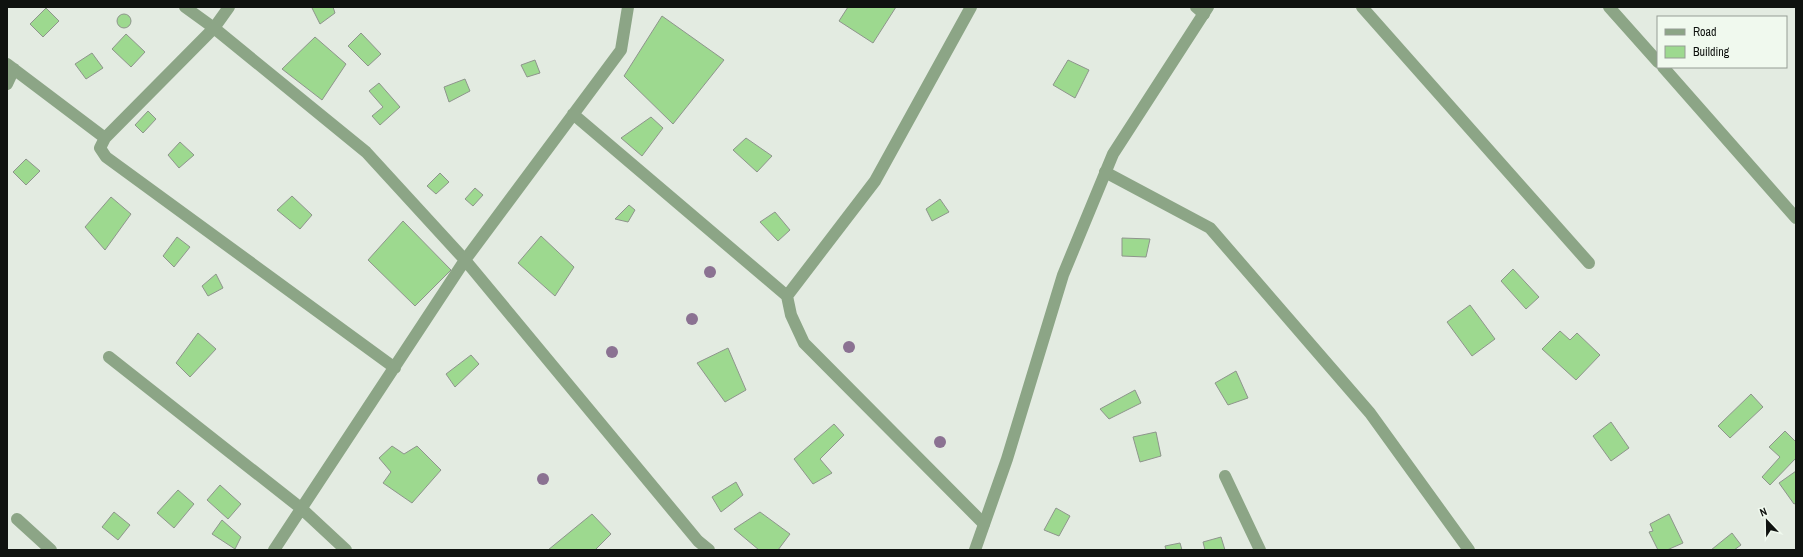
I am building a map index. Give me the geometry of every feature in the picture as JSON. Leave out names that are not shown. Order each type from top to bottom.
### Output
[{"type":"street","points":[[185,7],[214,28],[366,152],[465,260],[698,541],[709,550]]},
{"type":"street","points":[[229,7],[214,28],[105,138],[100,148],[106,157],[395,368]]},
{"type":"street","points":[[274,550],[465,260],[621,50],[628,7]]},
{"type":"street","points":[[787,296],[875,181],[971,7]]},
{"type":"street","points":[[1362,7],[1589,263]]},
{"type":"street","points":[[1609,7],[1657,61]]},
{"type":"street","points":[[975,550],[1008,459],[1063,275],[1112,154],[1202,9]]},
{"type":"street","points":[[7,84],[11,66],[105,138]]},
{"type":"street","points":[[1663,68],[1796,218]]},
{"type":"street","points":[[573,114],[787,296],[791,315],[804,343],[984,524]]},
{"type":"street","points":[[1105,172],[1210,228],[1370,413],[1469,550]]},
{"type":"street","points":[[109,357],[302,509],[346,550]]},
{"type":"street","points":[[1225,476],[1260,550]]},
{"type":"street","points":[[17,519],[51,550]]},
{"type":"building","points":[[333,7],[335,13],[320,24],[312,8]]},
{"type":"building","points":[[848,7],[896,7],[873,43],[839,21]]},
{"type":"building","points":[[46,8],[59,21],[43,37],[30,24]]},
{"type":"building","points":[[124,14],[129,16],[131,21],[129,26],[124,28],[119,26],[117,21],[119,16]]},
{"type":"building","points":[[662,16],[724,60],[673,124],[624,76]]},
{"type":"building","points":[[361,33],[381,54],[368,66],[348,46]]},
{"type":"building","points":[[126,34],[145,52],[131,67],[112,49]]},
{"type":"building","points":[[315,37],[346,64],[322,100],[282,69]]},
{"type":"building","points":[[92,53],[103,68],[86,79],[75,64]]},
{"type":"building","points":[[535,60],[540,73],[527,77],[521,65]]},
{"type":"building","points":[[1068,60],[1089,70],[1075,98],[1053,85]]},
{"type":"building","points":[[465,79],[470,91],[449,102],[444,87]]},
{"type":"building","points":[[379,83],[400,107],[380,125],[372,116],[383,107],[369,91]]},
{"type":"building","points":[[148,111],[156,119],[143,133],[135,125]]},
{"type":"building","points":[[651,117],[663,128],[642,156],[621,138]]},
{"type":"building","points":[[746,138],[772,156],[757,172],[733,150]]},
{"type":"building","points":[[180,142],[194,155],[179,168],[168,155]]},
{"type":"building","points":[[26,159],[40,171],[26,185],[13,172]]},
{"type":"building","points":[[440,173],[449,182],[436,194],[427,186]]},
{"type":"building","points":[[475,188],[483,195],[473,206],[465,199]]},
{"type":"building","points":[[292,196],[312,215],[300,229],[277,210]]},
{"type":"building","points":[[111,197],[131,214],[105,250],[85,227]]},
{"type":"building","points":[[940,199],[949,212],[932,221],[926,209]]},
{"type":"building","points":[[629,205],[635,210],[628,222],[615,219]]},
{"type":"building","points":[[775,212],[790,230],[778,241],[760,222]]},
{"type":"building","points":[[403,221],[451,270],[415,306],[368,260]]},
{"type":"building","points":[[541,236],[574,267],[555,296],[518,263]]},
{"type":"building","points":[[177,237],[190,247],[174,267],[163,256]]},
{"type":"building","points":[[1122,238],[1150,239],[1146,257],[1122,256]]},
{"type":"building","points":[[1513,269],[1539,297],[1526,309],[1501,281]]},
{"type":"building","points":[[216,274],[223,288],[208,296],[202,286]]},
{"type":"building","points":[[1470,305],[1495,339],[1472,356],[1447,322]]},
{"type":"building","points":[[1560,331],[1570,340],[1577,333],[1600,355],[1576,380],[1542,349]]},
{"type":"building","points":[[198,333],[216,349],[190,377],[176,363]]},
{"type":"building","points":[[728,348],[746,390],[725,402],[697,363]]},
{"type":"building","points":[[471,355],[479,364],[455,387],[446,374]]},
{"type":"building","points":[[1236,371],[1248,398],[1228,405],[1215,383]]},
{"type":"building","points":[[1135,390],[1141,403],[1109,419],[1100,409]]},
{"type":"building","points":[[1751,394],[1763,407],[1730,438],[1718,426]]},
{"type":"building","points":[[1611,422],[1629,448],[1611,461],[1593,436]]},
{"type":"building","points":[[834,424],[844,435],[820,459],[832,473],[813,484],[794,459]]},
{"type":"building","points":[[1785,431],[1796,442],[1796,458],[1770,485],[1762,477],[1780,457],[1769,447]]},
{"type":"building","points":[[1156,432],[1161,456],[1140,462],[1133,437]]},
{"type":"building","points":[[392,446],[404,454],[417,446],[441,470],[412,503],[383,483],[391,472],[379,458]]},
{"type":"building","points":[[1796,471],[1796,503],[1794,504],[1779,483]]},
{"type":"building","points":[[736,482],[743,495],[721,512],[712,497]]},
{"type":"building","points":[[220,485],[241,504],[228,519],[207,500]]},
{"type":"building","points":[[178,490],[194,504],[174,528],[157,513]]},
{"type":"building","points":[[1056,508],[1070,516],[1059,536],[1044,530]]},
{"type":"building","points":[[114,512],[130,525],[118,540],[102,527]]},
{"type":"building","points":[[760,512],[790,534],[778,550],[759,550],[734,529]]},
{"type":"building","points":[[592,514],[611,534],[595,550],[548,550]]},
{"type":"building","points":[[1669,514],[1683,543],[1667,550],[1658,550],[1649,532],[1653,531],[1650,524]]},
{"type":"building","points":[[222,520],[241,537],[235,549],[212,534]]},
{"type":"building","points":[[1732,533],[1741,545],[1734,550],[1711,550]]},
{"type":"building","points":[[1221,537],[1225,550],[1205,550],[1203,542]]},
{"type":"building","points":[[1180,543],[1182,550],[1166,550],[1165,546]]}]
